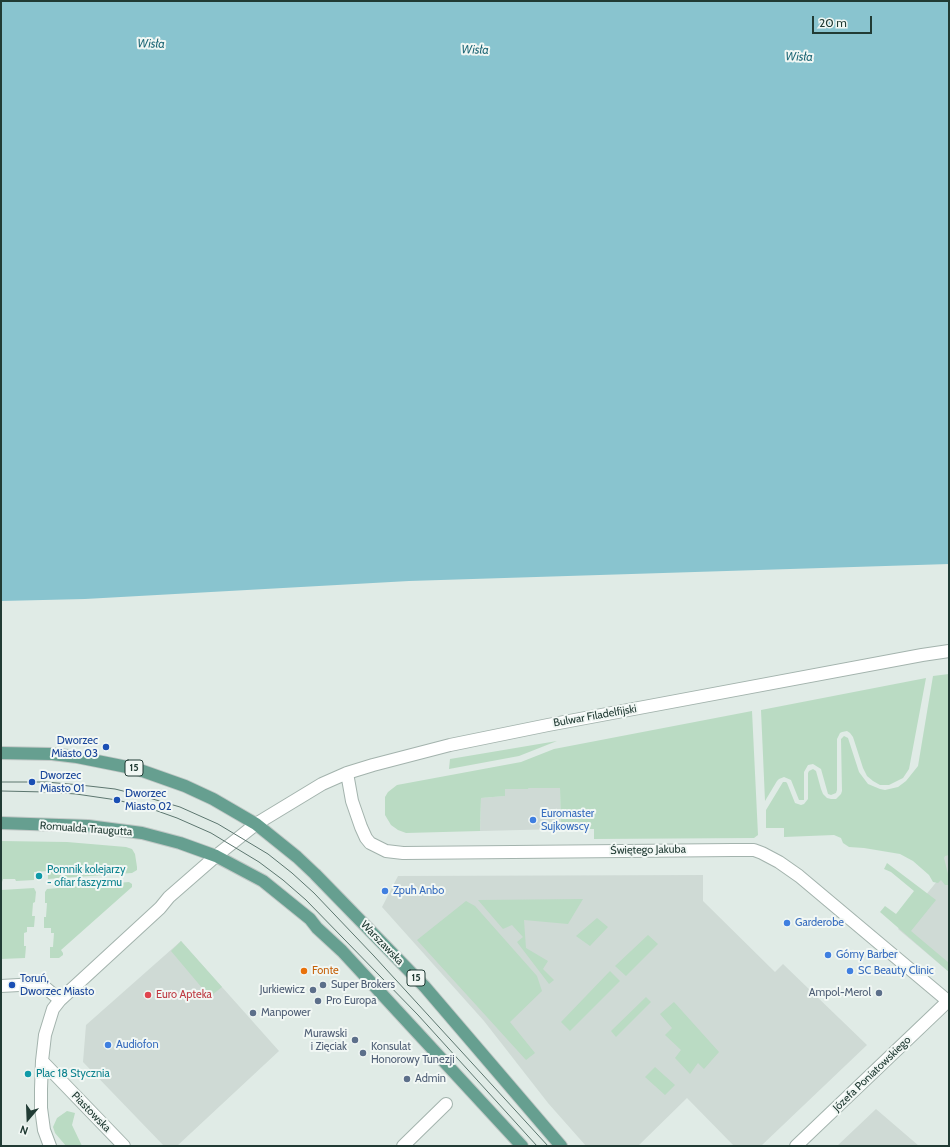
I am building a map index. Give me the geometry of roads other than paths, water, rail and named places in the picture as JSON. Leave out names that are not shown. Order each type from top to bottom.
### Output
[{"type":"main road","name":"15","points":[[1,753],[52,754],[77,757],[137,769],[185,786],[213,799],[256,824]]},
{"type":"main road","name":"Romualda Traugutta","points":[[1,823],[88,826],[123,830],[142,833],[180,843],[216,856]]},
{"type":"main road","name":"Warszawska","points":[[256,824],[316,874],[419,982],[561,1146]]},
{"type":"main road","points":[[216,856],[264,881],[310,919],[317,928],[342,951],[522,1146]]},
{"type":"street","name":"Bulwar Filadelfijski","points":[[216,856],[256,824],[322,784],[373,764],[450,745],[548,725],[949,651]]},
{"type":"street","name":"Świętego Jakuba","points":[[347,773],[354,807],[366,838],[370,843],[386,851],[403,853],[754,850],[762,853],[779,862],[799,876],[949,1001]]},
{"type":"street","points":[[49,1146],[44,1130],[41,1108],[42,1061],[45,1035],[53,1009],[60,1000],[160,908],[169,897],[216,856]]},
{"type":"street","points":[[1,986],[37,984],[48,989],[60,1000]]},
{"type":"street","name":"Józefa Poniatowskiego","points":[[796,1146],[949,1001]]},
{"type":"street","name":"Piastowska","points":[[42,1061],[124,1146]]},
{"type":"street","points":[[403,1146],[446,1104]]},
{"type":"water","name":"Wisła","points":[[1,1],[949,1],[949,564],[409,581],[85,599],[1,601]]},
{"type":"tram line","points":[[1,782],[46,782],[80,785],[115,789],[139,795],[180,807],[218,824],[268,854],[314,893],[374,956],[548,1146]]},
{"type":"tram line","points":[[1,791],[76,794],[117,800],[149,808],[211,833],[259,862],[306,900],[418,1015],[537,1146]]},
{"type":"place","name":"Dworzec Miasto 03","points":[[106,747]]},
{"type":"place","name":"Dworzec Miasto 01","points":[[32,782]]},
{"type":"place","name":"Dworzec Miasto 02","points":[[117,800]]},
{"type":"place","name":"Euromaster Sujkowscy","points":[[533,820]]},
{"type":"place","name":"Pomnik kolejarzy - ofiar faszyzmu","points":[[39,876]]},
{"type":"place","name":"Zpuh Anbo","points":[[385,891]]},
{"type":"place","name":"Garderobe","points":[[787,923]]},
{"type":"place","name":"Górny Barber","points":[[828,955]]},
{"type":"place","name":"Fonte","points":[[304,971]]},
{"type":"place","name":"SC Beauty Clinic","points":[[850,971]]},
{"type":"place","name":"Toruń, Dworzec Miasto","points":[[12,985]]},
{"type":"place","name":"Super Brokers","points":[[323,985]]},
{"type":"place","name":"Jurkiewicz","points":[[313,990]]},
{"type":"place","name":"Ampol-Merol","points":[[879,993]]},
{"type":"place","name":"Euro Apteka","points":[[148,995]]},
{"type":"place","name":"Pro Europa","points":[[318,1001]]},
{"type":"place","name":"Manpower","points":[[253,1013]]},
{"type":"place","name":"Murawski i Zięciak","points":[[355,1040]]},
{"type":"place","name":"Audiofon","points":[[108,1045]]},
{"type":"place","name":"Konsulat Honorowy Tunezji","points":[[363,1053]]},
{"type":"place","name":"Plac 18 Stycznia","points":[[28,1074]]},
{"type":"place","name":"Admin","points":[[407,1079]]}]
